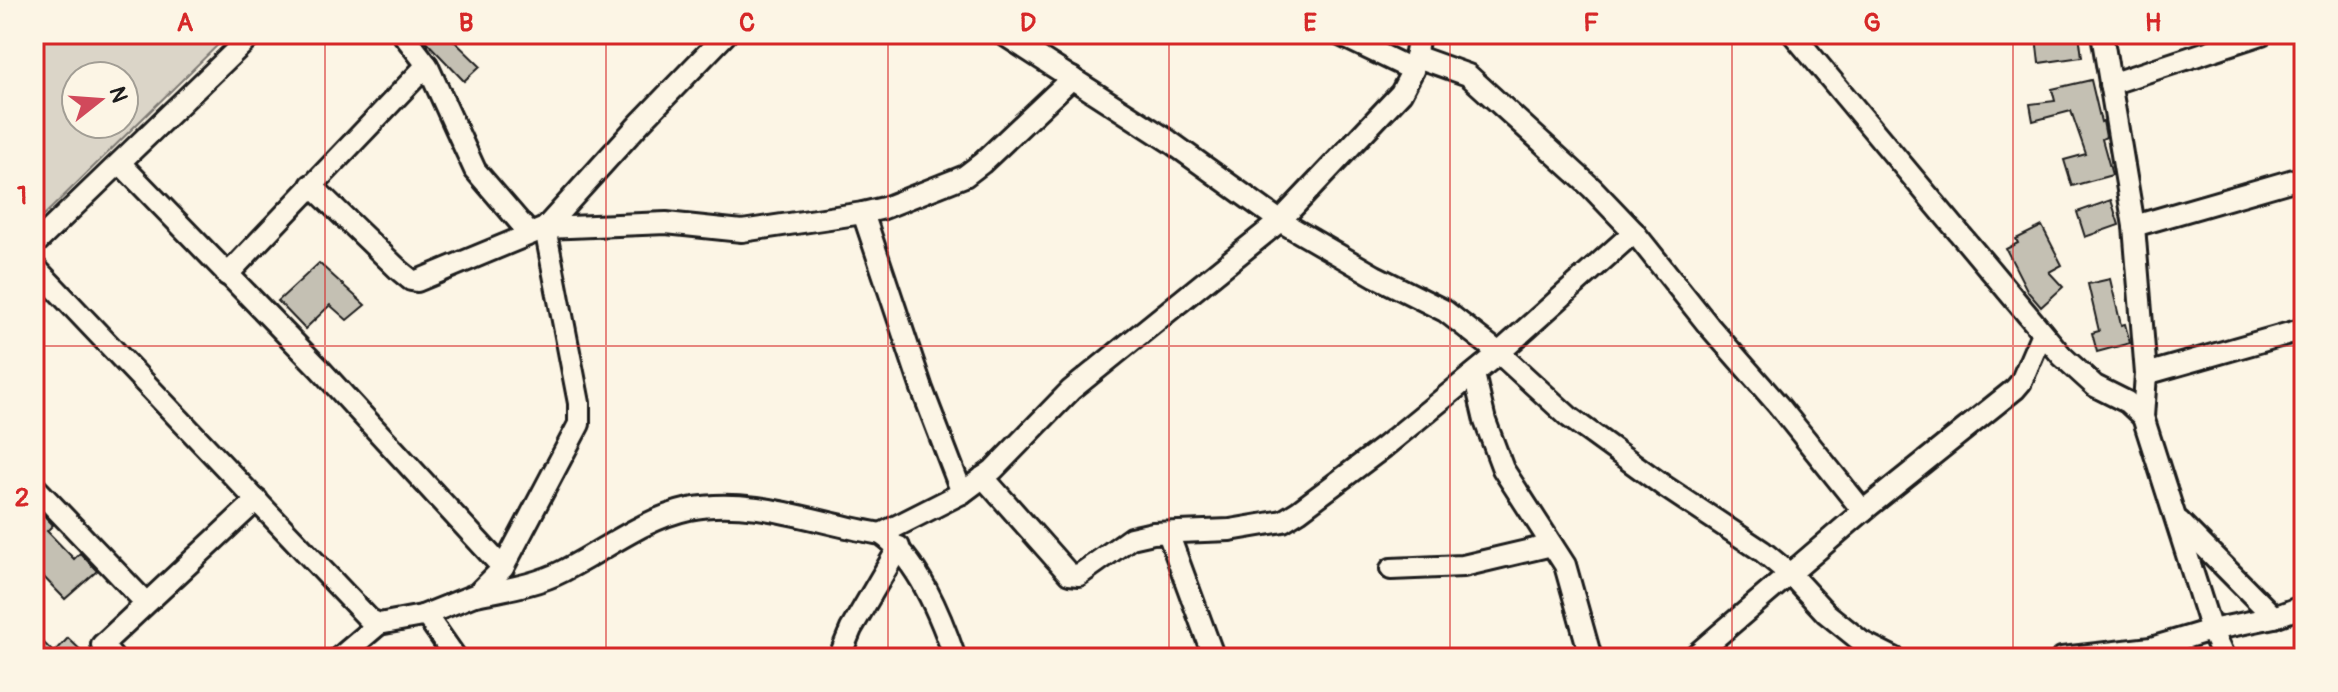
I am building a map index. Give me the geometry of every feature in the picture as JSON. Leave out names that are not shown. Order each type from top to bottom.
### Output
[{"type":"street","points":[[34,245],[253,34]]},
{"type":"street","points":[[403,34],[427,65],[475,170],[538,231],[579,403],[579,424],[503,568],[472,596]]},
{"type":"street","points":[[538,231],[726,34]]},
{"type":"street","points":[[1003,34],[1169,141],[1280,221],[1375,276],[1445,311],[1499,353],[1569,417],[1664,486],[1740,534],[1791,575],[1826,613],[1862,642],[1894,658]]},
{"type":"street","points":[[1338,34],[1414,63],[1468,75],[1483,86],[1592,188],[1634,232],[1863,511]]},
{"type":"street","points":[[881,534],[962,493],[993,470],[1071,390],[1280,221],[1401,93],[1414,63],[1419,34]]},
{"type":"street","points":[[1793,34],[2062,356],[2095,386],[2127,402],[2143,417]]},
{"type":"street","points":[[2102,34],[2134,226],[2146,374],[2143,417],[2211,630],[2224,658]]},
{"type":"street","points":[[2110,84],[2262,34]]},
{"type":"street","points":[[227,275],[427,65]]},
{"type":"street","points":[[311,185],[411,280],[423,280],[538,231],[666,223],[742,231],[863,213],[965,176],[1072,78]]},
{"type":"street","points":[[121,164],[319,368],[503,568]]},
{"type":"street","points":[[2134,226],[2304,177]]},
{"type":"street","points":[[863,213],[922,389],[962,493]]},
{"type":"street","points":[[983,477],[1069,574],[1079,575],[1131,538],[1230,530],[1283,521],[1384,447],[1474,374],[1634,232]]},
{"type":"street","points":[[34,266],[370,620],[379,624]]},
{"type":"street","points":[[2146,374],[2304,329]]},
{"type":"street","points":[[1692,658],[1863,511],[2015,389],[2042,333]]},
{"type":"street","points":[[1474,374],[1485,421],[1503,469],[1568,574],[1591,658]]},
{"type":"street","points":[[34,486],[146,603]]},
{"type":"street","points":[[108,656],[102,645],[257,500]]},
{"type":"street","points":[[339,658],[379,624],[422,616],[472,596],[534,584],[564,571],[654,521],[687,509],[717,505],[769,510],[881,534],[899,547],[909,560],[945,630],[955,658]]},
{"type":"street","points":[[2176,518],[2274,617]]},
{"type":"street","points":[[1168,533],[1214,658]]},
{"type":"street","points":[[1391,569],[1463,566],[1552,545]]},
{"type":"street","points":[[839,658],[851,629],[899,547]]},
{"type":"street","points":[[2062,658],[2151,648],[2211,630],[2274,617],[2304,606]]},
{"type":"street","points":[[422,616],[433,623],[456,658]]},
{"type":"shaded area","points":[[34,34],[229,34],[140,121],[140,60],[60,60],[60,140],[121,140],[34,225]]},
{"type":"building","points":[[419,34],[447,34],[480,66],[464,81]]},
{"type":"building","points":[[2079,34],[2082,57],[2039,63],[2036,37]]},
{"type":"building","points":[[2091,80],[2103,121],[2106,137],[2102,139],[2112,175],[2072,186],[2064,160],[2086,154],[2071,111],[2033,121],[2030,104],[2055,101],[2052,89]]},
{"type":"building","points":[[2111,200],[2119,225],[2085,237],[2077,212]]},
{"type":"building","points":[[2042,226],[2062,265],[2049,272],[2063,287],[2041,307],[2028,292],[2006,249],[2018,243],[2016,239]]},
{"type":"building","points":[[319,263],[365,305],[347,320],[330,305],[305,329],[278,301]]},
{"type":"building","points":[[2110,279],[2121,325],[2125,324],[2130,343],[2097,352],[2092,333],[2099,331],[2088,284]]},
{"type":"building","points":[[34,505],[53,525],[47,531],[74,559],[80,553],[97,571],[65,599],[34,567]]},
{"type":"building","points":[[34,633],[54,653],[68,638],[89,658],[34,658]]}]
